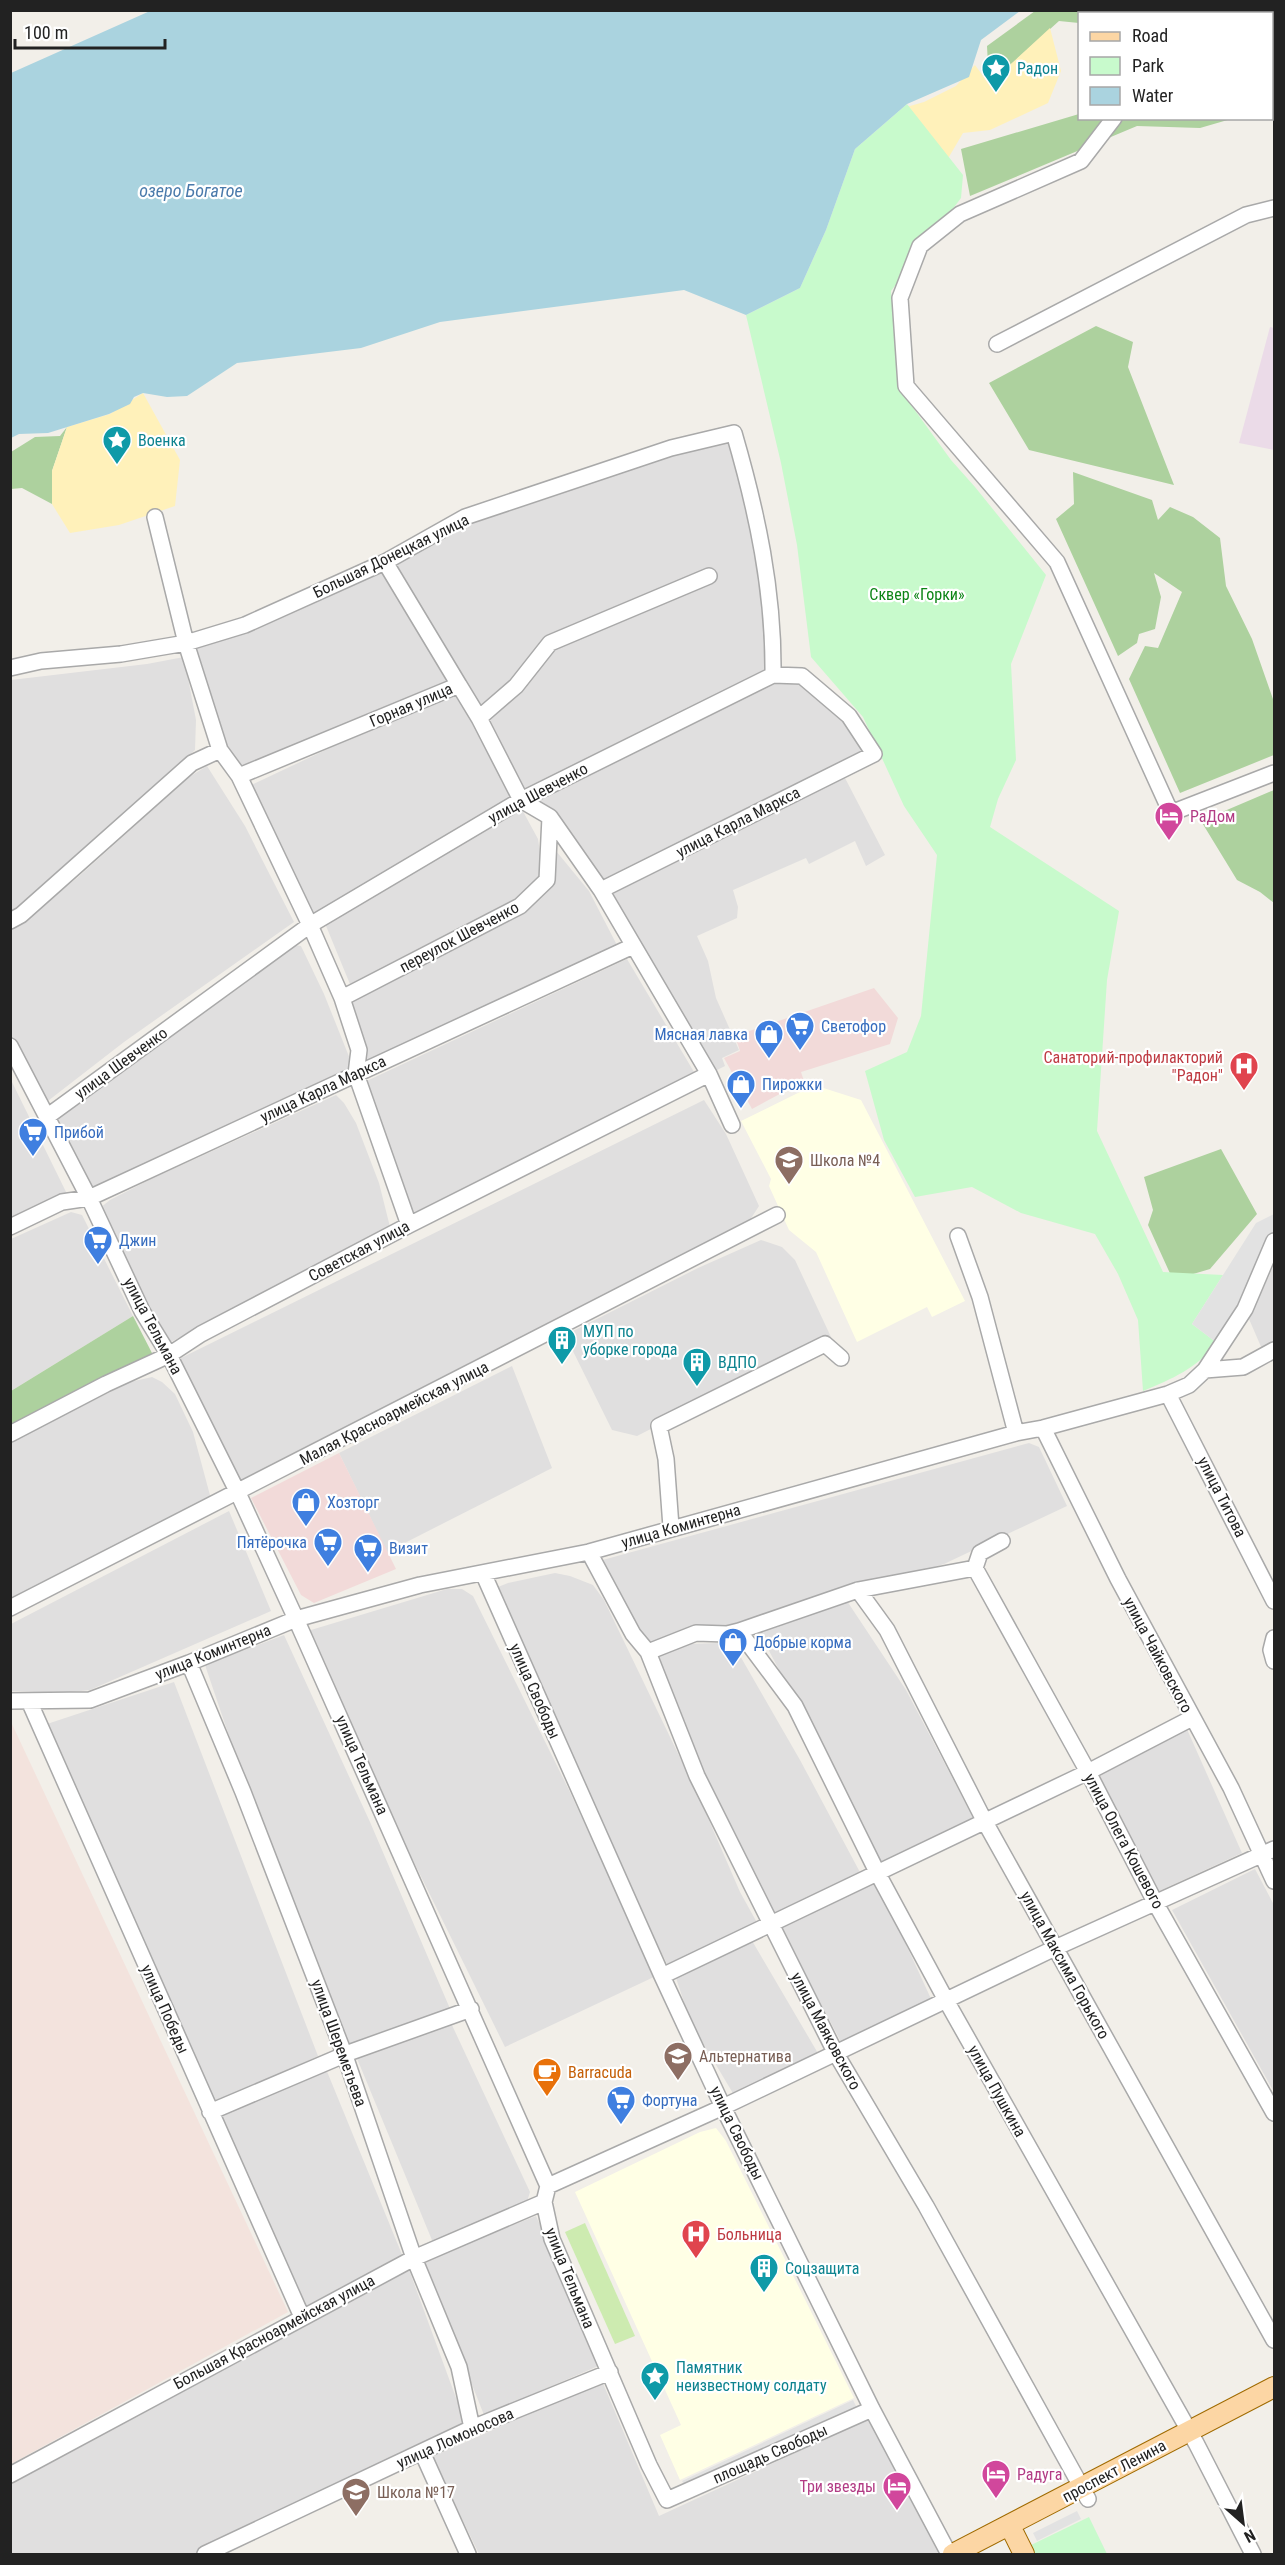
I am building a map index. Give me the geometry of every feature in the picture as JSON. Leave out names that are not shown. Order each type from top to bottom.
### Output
[{"type":"main road","name":"проспект Ленина","points":[[982,2554],[1017,2539],[1085,2493],[1192,2437],[1275,2387]]},
{"type":"main road","name":"проспект Ленина","points":[[1192,2437],[1275,2401]]},
{"type":"main road","name":"проспект Ленина","points":[[951,2554],[1017,2539]]},
{"type":"street","points":[[1112,120],[1081,161],[960,214],[920,246],[900,298],[906,386],[1057,562],[1171,813],[1275,773]]},
{"type":"street","points":[[997,344],[1246,215],[1275,208]]},
{"type":"street","name":"Большая Донецкая улица","points":[[10,668],[41,661],[122,654],[186,643],[245,625],[386,562],[465,517],[671,448],[734,433],[751,491],[768,577],[773,675]]},
{"type":"street","points":[[155,517],[186,643],[220,750],[239,776],[342,998],[359,1050],[356,1074],[409,1225]]},
{"type":"street","points":[[386,562],[459,685]]},
{"type":"street","points":[[479,718],[516,686],[550,643],[709,576]]},
{"type":"street","name":"улица Карла Маркса","points":[[601,890],[874,754],[849,716],[802,676],[773,675]]},
{"type":"street","name":"улица Шевченко","points":[[48,1116],[310,925],[521,800],[773,675]]},
{"type":"street","name":"Горная улица","points":[[239,776],[459,685],[479,718],[521,800]]},
{"type":"street","points":[[10,921],[21,915],[192,764],[220,750]]},
{"type":"street","points":[[521,800],[550,817],[601,890],[710,1074],[732,1125]]},
{"type":"street","name":"переулок Шевченко","points":[[342,998],[520,906],[547,880],[550,817]]},
{"type":"street","name":"улица Карла Маркса","points":[[10,1227],[62,1202],[89,1198],[633,946]]},
{"type":"street","name":"улица Тельмана","points":[[11,1047],[89,1198],[142,1311],[169,1355],[238,1493],[296,1618],[471,2008],[489,2056],[548,2186],[544,2202],[552,2239],[667,2500]]},
{"type":"street","name":"Советская улица","points":[[10,1434],[106,1383],[169,1355],[201,1334],[409,1225],[710,1074]]},
{"type":"street","name":"Малая Красноармейская улица","points":[[10,1608],[777,1215]]},
{"type":"street","points":[[958,1236],[980,1298],[1016,1433]]},
{"type":"street","name":"улица Коминтерна","points":[[10,1701],[90,1700],[189,1663],[296,1618],[420,1585],[589,1552],[671,1527],[1172,1392],[1189,1385],[1206,1370],[1245,1310],[1275,1241]]},
{"type":"street","points":[[671,1527],[666,1460],[659,1426],[825,1344],[841,1358]]},
{"type":"street","points":[[1206,1370],[1243,1367],[1275,1350]]},
{"type":"street","name":"улица Титова","points":[[1172,1392],[1275,1578]]},
{"type":"street","name":"улица Титова","points":[[1172,1392],[1275,1601]]},
{"type":"street","name":"улица Чайковского","points":[[1042,1428],[1118,1579],[1192,1718],[1268,1852],[1275,1881]]},
{"type":"street","points":[[648,1652],[696,1633],[727,1634],[739,1631],[858,1590],[975,1568],[980,1553],[1002,1541]]},
{"type":"street","name":"улица Маяковского","points":[[589,1552],[633,1634],[648,1652],[697,1776],[835,2052],[926,2206],[1085,2493]]},
{"type":"street","name":"улица Олега Кошевого","points":[[975,1568],[1088,1772],[1156,1904],[1275,2114]]},
{"type":"street","name":"улица Свободы","points":[[483,1573],[662,1976],[723,2107],[872,2409],[951,2554]]},
{"type":"street","name":"улица Максима Горького","points":[[858,1590],[887,1630],[985,1822],[1275,2340]]},
{"type":"street","name":"улица Пушкина","points":[[739,1631],[795,1706],[878,1874],[1192,2437],[1253,2554]]},
{"type":"street","points":[[1274,1639],[1271,1650],[1275,1661]]},
{"type":"street","name":"улица Шереметьева","points":[[189,1663],[243,1792],[345,2056],[414,2258],[459,2367],[472,2428]]},
{"type":"street","name":"улица Победы","points":[[29,1701],[302,2317]]},
{"type":"street","points":[[662,1976],[1088,1772],[1192,1718]]},
{"type":"street","points":[[548,2186],[723,2107],[1055,1948],[1268,1852]]},
{"type":"street","points":[[210,2112],[345,2056],[471,2008]]},
{"type":"street","name":"Большая Красноармейская улица","points":[[10,2475],[414,2258],[544,2202]]},
{"type":"street","name":"улица Ломоносова","points":[[205,2554],[472,2428],[610,2372]]},
{"type":"street","name":"площадь Свободы","points":[[667,2500],[872,2409]]},
{"type":"street","points":[[422,2452],[468,2554]]},
{"type":"shaded area","points":[[1270,327],[1274,328],[1274,450],[1239,443]]},
{"type":"shaded area","points":[[731,438],[754,527],[770,622],[766,671],[526,793],[488,716],[549,641],[483,713],[389,563],[467,520],[660,450]]},
{"type":"shaded area","points":[[382,566],[455,678],[238,770],[212,743],[191,644]]},
{"type":"shaded area","points":[[184,657],[196,720],[195,750],[11,915],[11,680],[147,664]]},
{"type":"shaded area","points":[[803,680],[848,723],[869,748],[595,886],[529,798],[766,683]]},
{"type":"shaded area","points":[[453,690],[478,726],[516,797],[307,921],[247,787]]},
{"type":"shaded area","points":[[207,766],[245,826],[294,922],[124,1042],[44,1104],[11,1036],[11,930],[77,878],[189,777]]},
{"type":"shaded area","points":[[845,778],[885,855],[866,866],[855,841],[809,864],[806,858],[733,890],[738,907],[737,918],[697,936],[708,961],[716,998],[739,1050],[722,1058],[725,1066],[705,1076],[600,894]]},
{"type":"shaded area","points":[[519,804],[538,839],[544,879],[518,904],[352,989],[324,921]]},
{"type":"shaded area","points":[[547,840],[589,891],[620,951],[365,1068],[343,1004],[552,883]]},
{"type":"shaded area","points":[[294,945],[301,946],[324,994],[352,1064],[343,1080],[93,1192],[55,1117]]},
{"type":"shaded area","points":[[627,959],[694,1072],[404,1222],[356,1086]]},
{"type":"shaded area","points":[[874,988],[898,1018],[890,1044],[801,1072],[804,1081],[752,1109],[724,1058],[740,1051],[735,1036]]},
{"type":"shaded area","points":[[10,1078],[69,1198],[10,1225]]},
{"type":"shaded area","points":[[814,1085],[861,1100],[965,1301],[932,1317],[927,1307],[857,1342],[816,1252],[789,1230],[769,1186],[771,1179],[741,1121]]},
{"type":"shaded area","points":[[336,1095],[344,1103],[356,1123],[379,1183],[390,1227],[169,1343],[99,1218],[100,1208],[110,1200],[151,1179]]},
{"type":"shaded area","points":[[704,1100],[726,1134],[759,1206],[746,1226],[242,1489],[179,1359]]},
{"type":"shaded area","points":[[71,1212],[82,1215],[133,1316],[11,1391],[11,1239]]},
{"type":"shaded area","points":[[1274,1214],[1274,1230],[1252,1283],[1217,1343],[1192,1324],[1256,1223]]},
{"type":"shaded area","points":[[761,1240],[782,1247],[795,1260],[831,1337],[637,1436],[612,1430],[565,1335],[698,1268]]},
{"type":"shaded area","points":[[1274,1265],[1274,1343],[1262,1349],[1249,1319]]},
{"type":"shaded area","points":[[512,1366],[552,1468],[387,1552],[339,1453]]},
{"type":"shaded area","points":[[152,1377],[162,1382],[175,1394],[193,1432],[211,1499],[11,1605],[11,1442],[130,1382]]},
{"type":"shaded area","points":[[1029,1443],[1039,1447],[1067,1506],[944,1564],[718,1633],[643,1650],[599,1561]]},
{"type":"shaded area","points":[[339,1453],[396,1569],[314,1603],[301,1595],[251,1498]]},
{"type":"shaded area","points":[[229,1511],[271,1611],[90,1690],[62,1693],[11,1691],[11,1624]]},
{"type":"shaded area","points":[[555,1573],[593,1585],[604,1600],[698,1795],[740,1892],[760,1928],[670,1970],[494,1595],[498,1587],[508,1583]]},
{"type":"shaded area","points":[[447,1589],[462,1589],[473,1596],[568,1788],[656,1976],[505,2047],[301,1633]]},
{"type":"shaded area","points":[[845,1598],[906,1690],[976,1823],[883,1867],[758,1630]]},
{"type":"shaded area","points":[[284,1635],[370,1822],[451,2011],[336,2051],[205,1665]]},
{"type":"shaded area","points":[[718,1643],[735,1647],[800,1760],[862,1876],[776,1917],[696,1762],[650,1660],[688,1644]]},
{"type":"shaded area","points":[[174,1682],[318,2056],[212,2105],[47,1724]]},
{"type":"shaded area","points":[[10,1722],[288,2312],[11,2464]]},
{"type":"shaded area","points":[[1186,1727],[1242,1853],[1157,1892],[1096,1781],[1100,1771]]},
{"type":"shaded area","points":[[1255,1869],[1274,1905],[1274,2092],[1172,1910]]},
{"type":"shaded area","points":[[876,1879],[932,2001],[842,2044],[780,1926]]},
{"type":"shaded area","points":[[751,1939],[819,2055],[734,2095],[691,2023],[675,1975]]},
{"type":"shaded area","points":[[451,2023],[530,2192],[526,2205],[434,2245],[356,2056]]},
{"type":"shaded area","points":[[326,2069],[403,2257],[304,2310],[217,2116]]},
{"type":"shaded area","name":"Больница","points":[[716,2128],[726,2141],[854,2398],[680,2480],[660,2435],[681,2425],[575,2192],[700,2132]]},
{"type":"shaded area","points":[[536,2216],[603,2364],[484,2415],[423,2260]]},
{"type":"shaded area","points":[[408,2267],[466,2425],[195,2554],[11,2554],[11,2474]]},
{"type":"shaded area","points":[[602,2381],[659,2516],[873,2417],[939,2552],[935,2554],[479,2554],[432,2457]]},
{"type":"shaded area","points":[[853,2400],[858,2410],[687,2490],[682,2481]]},
{"type":"shaded area","points":[[1077,2511],[1081,2519],[1037,2541],[1033,2533]]},
{"type":"green space","points":[[1035,11],[1132,11],[1078,12],[1078,23],[1059,21],[989,84],[987,46]]},
{"type":"green space","points":[[1274,11],[1273,106],[1273,12],[1250,12]]},
{"type":"green space","name":"Сквер «Горки»","points":[[907,104],[963,175],[961,198],[891,291],[898,387],[951,460],[1046,575],[1011,664],[1016,760],[998,799],[990,827],[1119,911],[1107,980],[1097,1131],[1163,1272],[1223,1275],[1192,1324],[1217,1343],[1192,1366],[1143,1391],[1138,1320],[1118,1274],[1095,1234],[1021,1213],[972,1187],[915,1197],[884,1140],[865,1071],[907,1052],[921,1016],[937,855],[904,806],[863,717],[811,657],[797,545],[781,463],[746,315],[800,288],[826,230],[855,149]]},
{"type":"green space","points":[[1078,114],[1078,120],[1228,120],[1200,128],[1137,126],[970,196],[961,149]]},
{"type":"green space","points":[[1096,326],[1133,342],[1128,367],[1174,485],[1029,450],[989,383]]},
{"type":"green space","points":[[67,427],[52,471],[52,504],[22,488],[11,489],[11,452],[35,437],[60,436]]},
{"type":"green space","points":[[1073,472],[1152,500],[1158,520],[1170,507],[1193,517],[1220,538],[1226,586],[1252,639],[1274,702],[1274,755],[1180,793],[1129,679],[1145,646],[1158,648],[1182,592],[1154,573],[1161,597],[1155,629],[1139,634],[1137,643],[1118,656],[1056,519],[1074,504]]},
{"type":"green space","points":[[1274,790],[1274,903],[1260,892],[1237,880],[1201,821]]},
{"type":"green space","points":[[1221,1149],[1257,1214],[1210,1269],[1173,1280],[1148,1225],[1153,1210],[1144,1177]]},
{"type":"green space","points":[[133,1316],[153,1355],[11,1427],[11,1391]]},
{"type":"green space","points":[[585,2223],[635,2336],[615,2344],[565,2232]]},
{"type":"green space","points":[[1089,2517],[1107,2554],[1035,2554],[1031,2545]]},
{"type":"sand","name":"Радон","points":[[1050,28],[1061,71],[1048,103],[990,130],[963,133],[943,167],[903,108],[924,102],[956,86],[975,65],[989,84]]},
{"type":"sand","name":"Военка","points":[[143,393],[180,460],[175,506],[119,525],[70,533],[52,504],[52,471],[67,427],[110,414]]},
{"type":"water","name":"озеро Богатое","points":[[150,11],[1020,11],[981,40],[969,77],[907,104],[855,149],[826,230],[800,288],[746,315],[684,290],[440,322],[361,348],[237,363],[187,396],[167,397],[143,393],[134,397],[130,404],[109,414],[48,433],[19,434],[11,438],[11,73]]},
{"type":"place","name":"Радон","points":[[996,94]]},
{"type":"place","name":"Военка","points":[[117,466]]},
{"type":"place","name":"РаДом","points":[[1169,842]]},
{"type":"place","name":"Светофор","points":[[800,1052]]},
{"type":"place","name":"Мясная лавка","points":[[769,1060]]},
{"type":"place","name":"Санаторий-профилакторий \"Радон\"","points":[[1244,1092]]},
{"type":"place","name":"Пирожки","points":[[741,1110]]},
{"type":"place","name":"Прибой","points":[[33,1158]]},
{"type":"place","name":"Школа №4","points":[[789,1186]]},
{"type":"place","name":"Джин","points":[[98,1266]]},
{"type":"place","name":"МУП по уборке города","points":[[562,1366]]},
{"type":"place","name":"ВДПО","points":[[697,1388]]},
{"type":"place","name":"Хозторг","points":[[306,1528]]},
{"type":"place","name":"Пятёрочка","points":[[328,1568]]},
{"type":"place","name":"Визит","points":[[368,1574]]},
{"type":"place","name":"Добрые корма","points":[[733,1668]]},
{"type":"place","name":"Альтернатива","points":[[678,2082]]},
{"type":"place","name":"Barracuda","points":[[547,2098]]},
{"type":"place","name":"Фортуна","points":[[621,2126]]},
{"type":"place","name":"Больница","points":[[696,2260]]},
{"type":"place","name":"Соцзащита","points":[[764,2294]]},
{"type":"place","name":"Памятник неизвестному солдату","points":[[655,2402]]},
{"type":"place","name":"Радуга","points":[[996,2500]]},
{"type":"place","name":"Три звезды","points":[[897,2512]]},
{"type":"place","name":"Школа №17","points":[[356,2518]]}]
